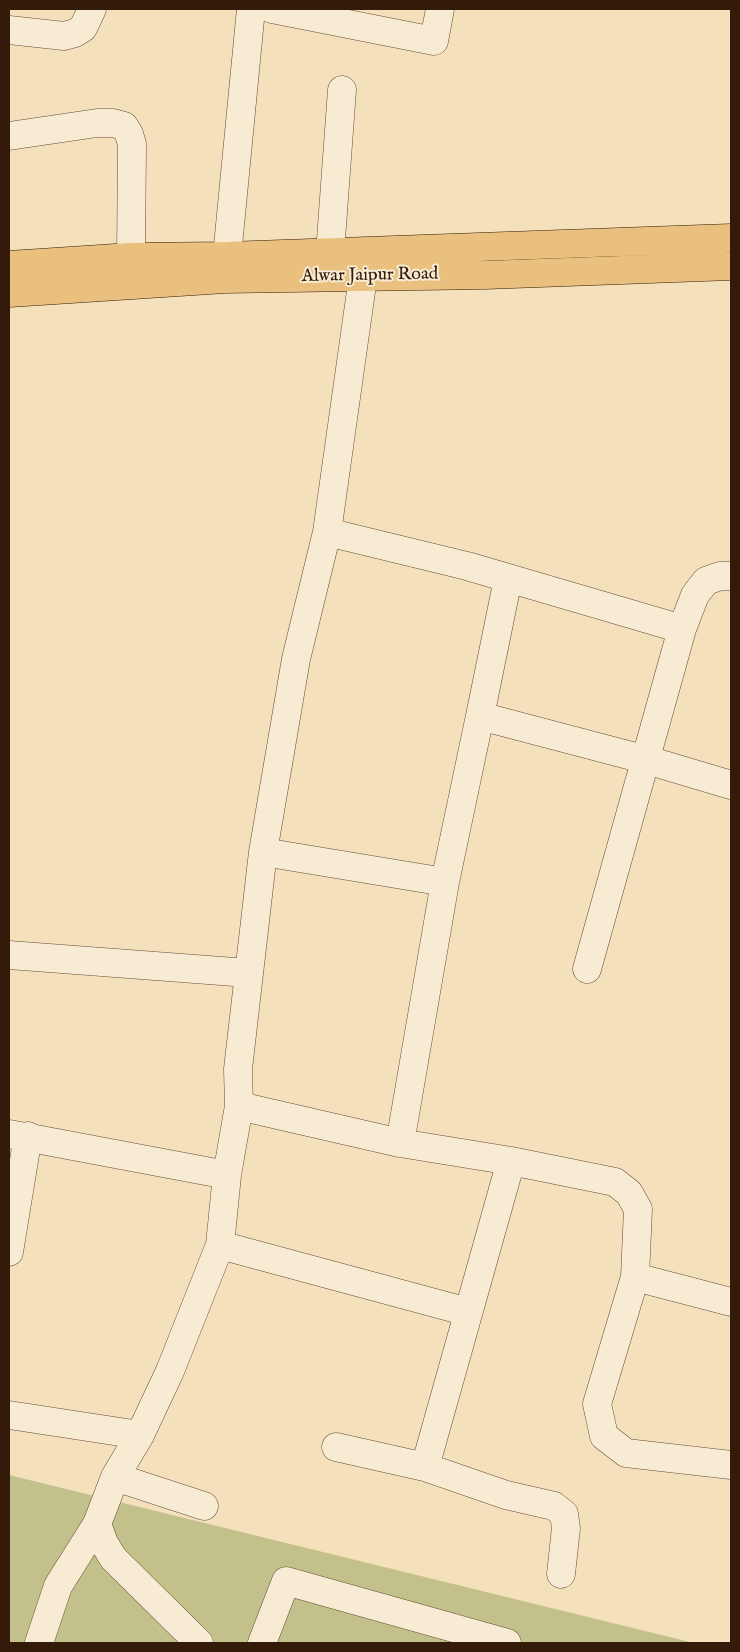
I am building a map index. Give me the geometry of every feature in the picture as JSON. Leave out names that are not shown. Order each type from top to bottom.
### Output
[{"type":"main road","name":"Alwar Jaipur Road","points":[[9,264],[131,257],[330,253],[731,238]]},
{"type":"main road","name":"Alwar Jaipur Road","points":[[9,293],[225,279],[495,274],[731,266]]},
{"type":"street","points":[[9,30],[64,36],[83,28],[92,9]]},
{"type":"street","points":[[227,256],[251,9]]},
{"type":"street","points":[[272,9],[434,41],[440,9]]},
{"type":"street","points":[[330,253],[342,90]]},
{"type":"street","points":[[9,136],[97,123],[114,123],[124,126],[132,144],[131,257]]},
{"type":"street","points":[[39,1643],[58,1586],[97,1524],[115,1477],[140,1434],[170,1371],[220,1245],[227,1175],[239,1106],[238,1068],[264,852],[296,659],[327,532],[362,277]]},
{"type":"street","points":[[327,532],[467,566],[682,628]]},
{"type":"street","points":[[587,968],[647,760],[682,628],[695,595],[706,581],[720,576],[731,576]]},
{"type":"street","points":[[400,1143],[445,882],[508,578]]},
{"type":"street","points":[[480,716],[647,760],[731,785]]},
{"type":"street","points":[[264,852],[445,882]]},
{"type":"street","points":[[9,955],[248,974]]},
{"type":"street","points":[[239,1106],[400,1143],[511,1161],[615,1182],[629,1193],[638,1209],[635,1277],[597,1404],[604,1436],[626,1453],[731,1465]]},
{"type":"street","points":[[9,1252],[18,1135],[227,1175]]},
{"type":"street","points":[[425,1467],[511,1161]]},
{"type":"street","points":[[220,1245],[468,1312]]},
{"type":"street","points":[[635,1277],[731,1302]]},
{"type":"street","points":[[9,1415],[140,1434]]},
{"type":"street","points":[[336,1447],[425,1467],[506,1495],[554,1506],[564,1514],[566,1528],[560,1574]]},
{"type":"street","points":[[115,1477],[204,1506]]},
{"type":"street","points":[[97,1524],[104,1543],[113,1558],[199,1643]]},
{"type":"street","points":[[262,1643],[286,1581],[500,1642]]},
{"type":"shaded area","points":[[9,1475],[694,1643],[9,1643]]}]
